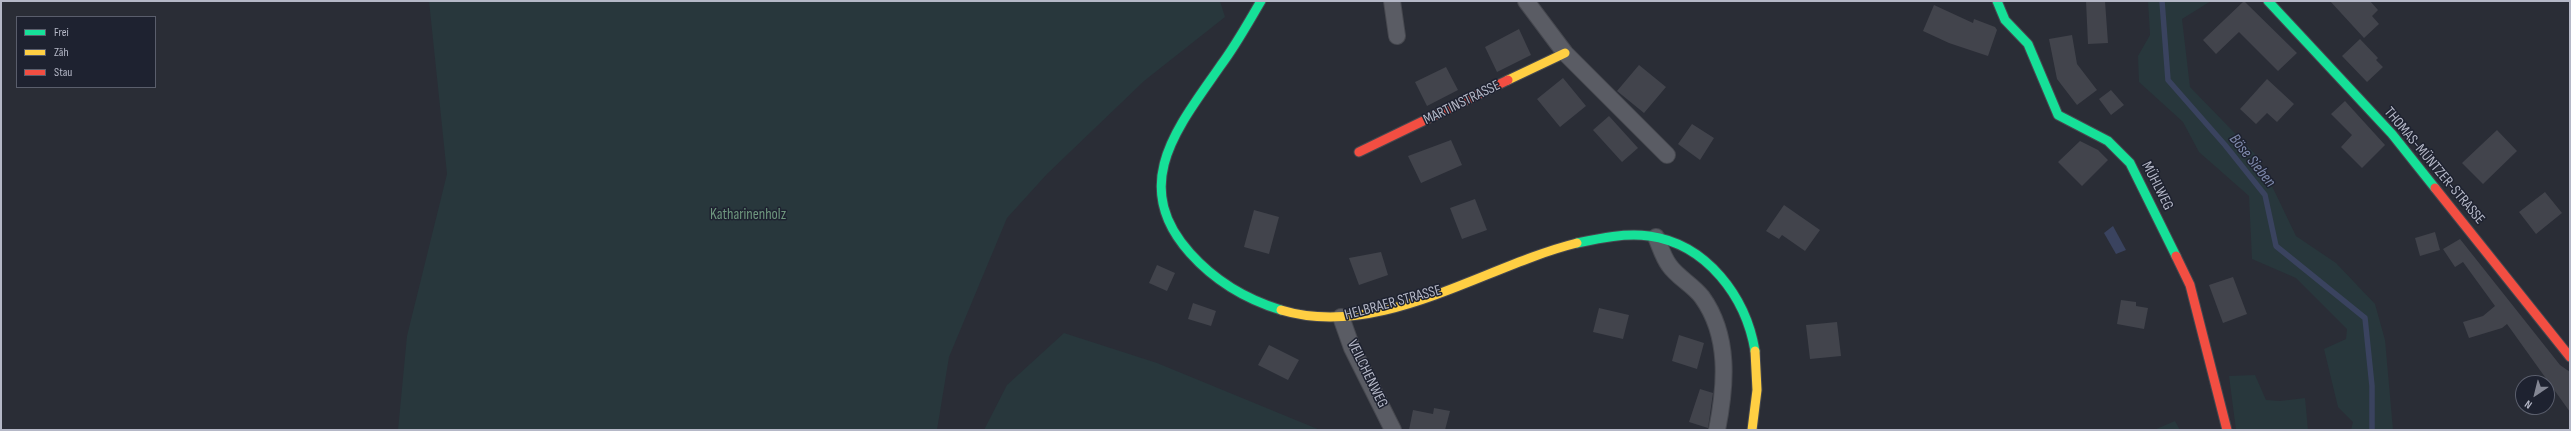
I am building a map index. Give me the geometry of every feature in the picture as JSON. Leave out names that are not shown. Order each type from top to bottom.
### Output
[{"type":"street","name":"HELBRAER STRASSE","points":[[1261,1],[1226,58],[1202,90],[1170,140],[1160,170],[1162,207],[1172,232],[1205,269],[1234,290],[1279,310],[1322,317],[1341,317],[1408,301],[1581,241],[1619,234],[1656,237],[1677,243],[1697,254],[1733,290],[1743,307],[1754,343],[1758,369],[1752,430]]},
{"type":"street","points":[[1392,1],[1397,36]]},
{"type":"street","points":[[1526,1],[1565,53],[1667,154]]},
{"type":"street","name":"MÜHLWEG","points":[[1996,1],[2005,20],[2028,44],[2058,115],[2108,141],[2130,163],[2190,284],[2228,430]]},
{"type":"street","name":"THOMAS-MÜNTZER-STRASSE","points":[[2268,1],[2392,134],[2570,357]]},
{"type":"street","name":"MARTINSTRASSE","points":[[1359,152],[1565,53]]},
{"type":"street","points":[[1656,237],[1669,265],[1701,296],[1717,323],[1724,360],[1723,401],[1717,430]]},
{"type":"street","name":"VEILCHENWEG","points":[[1341,317],[1352,348],[1393,430]]},
{"type":"green space","name":"Katharinenholz","points":[[429,1],[1220,1],[1225,17],[1144,81],[1047,174],[1007,218],[949,357],[937,430],[398,430],[407,336],[447,174]]},
{"type":"green space","points":[[2148,1],[2211,1],[2182,19],[2190,87],[2258,157],[2296,236],[2336,263],[2375,304],[2385,340],[2393,430],[2351,430],[2353,422],[2338,407],[2324,349],[2346,339],[2347,329],[2296,278],[2252,259],[2249,196],[2199,152],[2183,122],[2139,82],[2138,56],[2150,35]]},
{"type":"green space","points":[[1064,333],[1157,363],[1320,430],[984,430],[1007,385]]},
{"type":"green space","points":[[2255,375],[2266,400],[2280,401],[2305,398],[2308,430],[2236,430],[2229,376]]},
{"type":"green space","points":[[2175,421],[2180,430],[2154,430]]},
{"type":"water","points":[[2113,226],[2126,250],[2116,254],[2104,233]]},
{"type":"building","points":[[2086,1],[2105,1],[2108,43],[2088,44]]},
{"type":"building","points":[[2244,1],[2297,53],[2278,71],[2239,32],[2216,54],[2203,40]]},
{"type":"building","points":[[2330,1],[2370,1],[2378,10],[2372,16],[2379,24],[2364,38]]},
{"type":"building","points":[[1934,5],[1973,23],[1974,19],[1995,27],[1997,30],[1988,56],[1949,43],[1923,31]]},
{"type":"building","points":[[1519,29],[1531,55],[1497,72],[1485,47]]},
{"type":"building","points":[[2072,35],[2077,64],[2097,90],[2077,105],[2057,79],[2049,39]]},
{"type":"building","points":[[2360,39],[2378,58],[2376,60],[2383,67],[2367,82],[2342,56]]},
{"type":"building","points":[[1639,65],[1666,87],[1644,113],[1617,91]]},
{"type":"building","points":[[1446,67],[1458,90],[1427,106],[1415,82]]},
{"type":"building","points":[[1563,78],[1586,106],[1560,127],[1537,99]]},
{"type":"building","points":[[2267,79],[2294,104],[2277,122],[2267,113],[2256,124],[2240,109]]},
{"type":"building","points":[[2111,90],[2124,105],[2111,115],[2099,99]]},
{"type":"building","points":[[2345,101],[2385,145],[2362,168],[2341,147],[2352,135],[2331,114]]},
{"type":"building","points":[[1609,116],[1638,148],[1622,162],[1593,130]]},
{"type":"building","points":[[1692,124],[1714,138],[1700,160],[1678,144]]},
{"type":"building","points":[[2497,130],[2517,151],[2483,184],[2462,163]]},
{"type":"building","points":[[1451,140],[1462,165],[1421,183],[1408,156]]},
{"type":"building","points":[[2080,141],[2098,150],[2108,160],[2082,186],[2058,162]]},
{"type":"building","points":[[2545,192],[2562,213],[2536,234],[2519,212]]},
{"type":"building","points":[[1475,199],[1487,230],[1462,239],[1450,208]]},
{"type":"building","points":[[1784,205],[1820,230],[1805,251],[1782,235],[1779,239],[1766,231]]},
{"type":"building","points":[[1254,210],[1279,217],[1269,254],[1244,247]]},
{"type":"building","points":[[2435,232],[2440,250],[2420,256],[2415,238]]},
{"type":"building","points":[[2460,239],[2560,365],[2570,372],[2570,412],[2555,391],[2555,375],[2544,375],[2507,324],[2502,328],[2469,338],[2463,322],[2483,316],[2495,306],[2463,262],[2455,267],[2443,249]]},
{"type":"building","points":[[1381,252],[1388,275],[1359,285],[1349,258]]},
{"type":"building","points":[[1157,265],[1175,273],[1167,291],[1149,283]]},
{"type":"building","points":[[2233,277],[2247,314],[2223,323],[2209,285]]},
{"type":"building","points":[[2121,300],[2136,302],[2136,306],[2148,308],[2144,329],[2117,324]]},
{"type":"building","points":[[1193,303],[1216,311],[1211,326],[1188,319]]},
{"type":"building","points":[[1599,308],[1629,315],[1623,339],[1593,332]]},
{"type":"building","points":[[1837,322],[1841,356],[1810,359],[1806,325]]},
{"type":"building","points":[[1679,335],[1704,343],[1697,369],[1672,361]]},
{"type":"building","points":[[1269,345],[1299,360],[1288,380],[1258,365]]},
{"type":"building","points":[[1700,389],[1713,393],[1708,428],[1689,422]]},
{"type":"building","points":[[1434,408],[1450,411],[1445,430],[1409,430],[1413,410],[1433,414]]},
{"type":"waterway","name":"Böse Sieben","points":[[2162,1],[2168,80],[2225,145],[2265,195],[2276,246],[2365,318],[2372,386],[2372,430]]},
{"type":"traffic: fast","points":[[1261,1],[1237,42],[1176,133],[1166,156],[1161,179],[1163,203],[1172,228],[1190,253],[1210,272],[1231,288],[1243,295],[1281,310]]},
{"type":"traffic: fast","points":[[1997,1],[2005,20],[2028,44],[2058,115],[2108,141],[2130,163],[2176,256]]},
{"type":"traffic: fast","points":[[2268,1],[2392,134],[2435,188]]},
{"type":"traffic: fast","points":[[1577,243],[1613,236],[1640,235],[1670,241],[1689,250],[1706,262],[1720,276],[1733,293],[1743,311],[1755,351]]},
{"type":"traffic: slow","points":[[1508,80],[1565,53]]},
{"type":"traffic: slow","points":[[1281,310],[1318,317],[1356,315],[1394,308],[1431,296],[1542,254],[1577,243]]},
{"type":"traffic: slow","points":[[1752,430],[1757,390],[1755,351]]},
{"type":"traffic: jam","points":[[1359,152],[1508,80]]},
{"type":"traffic: jam","points":[[2435,188],[2570,357]]},
{"type":"traffic: jam","points":[[2176,256],[2190,285],[2227,430]]}]
